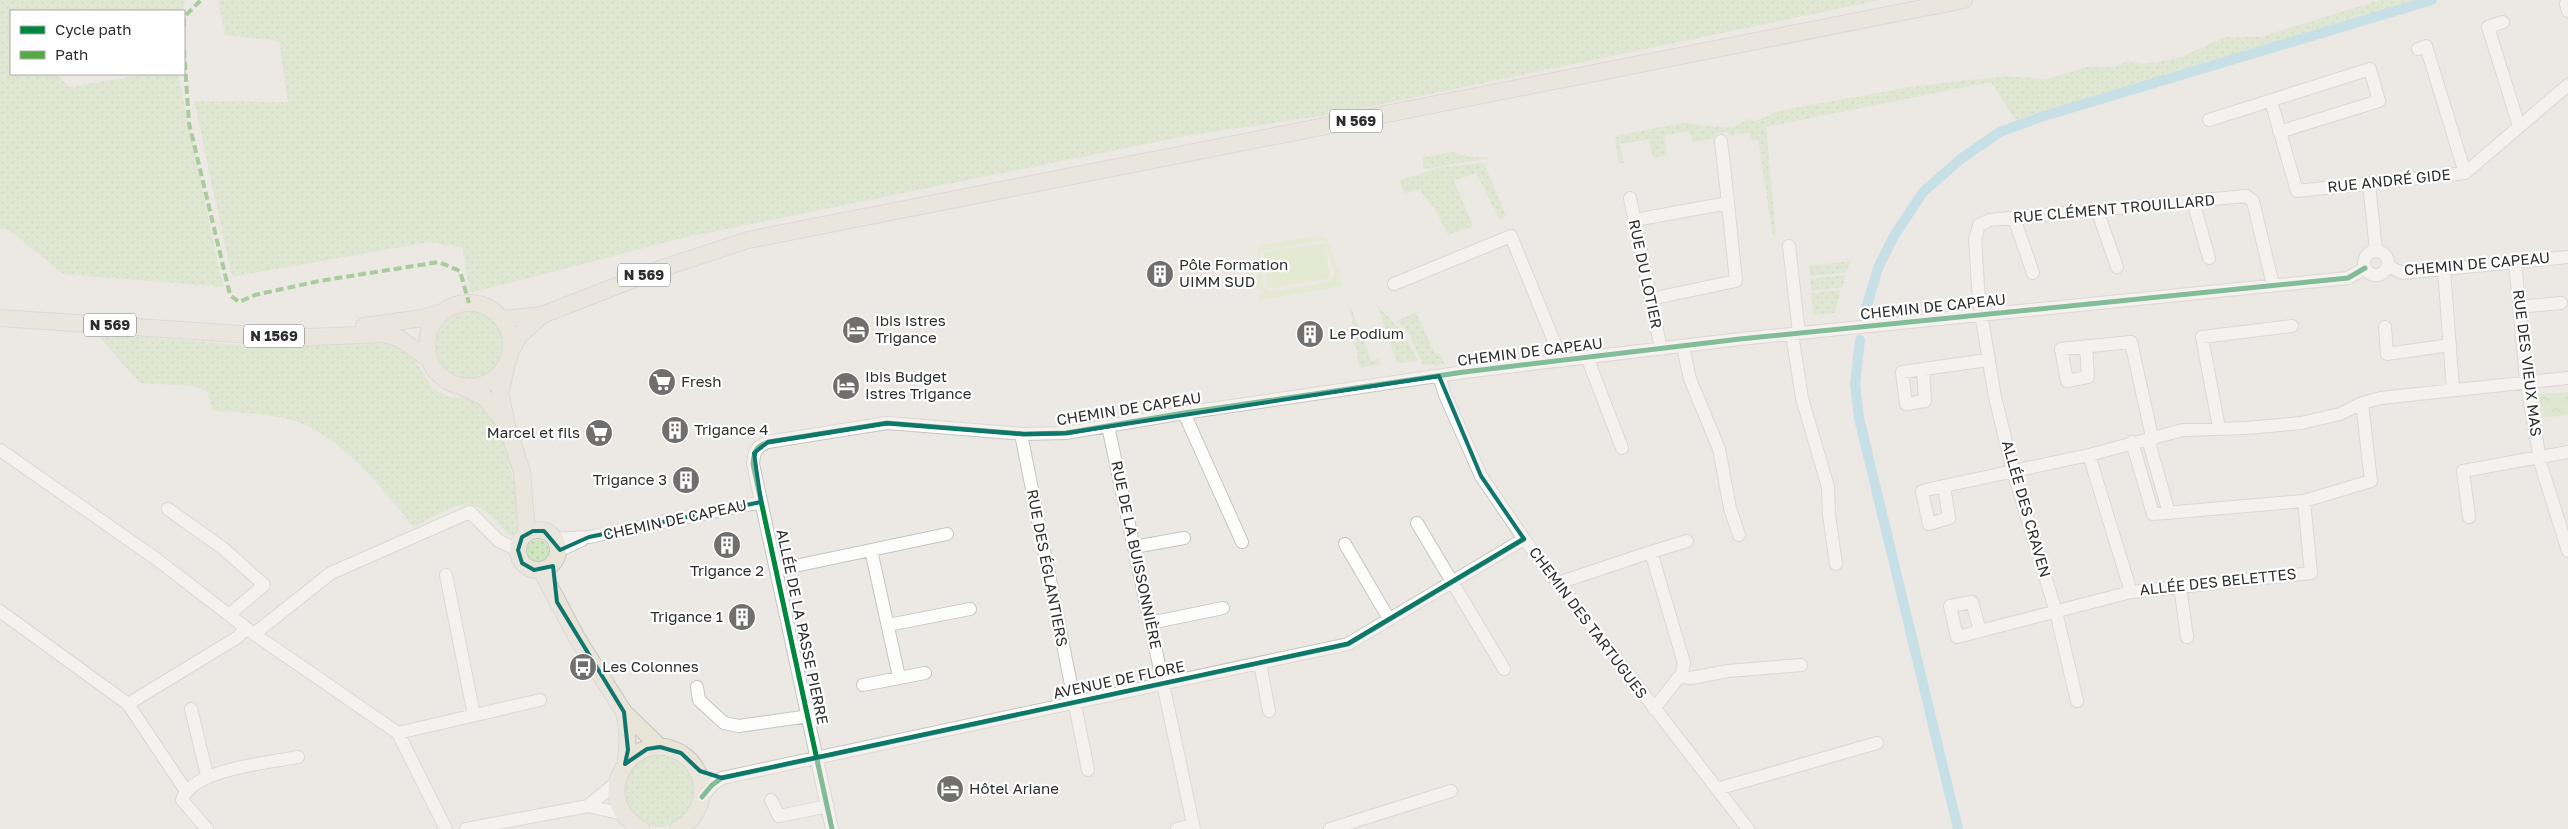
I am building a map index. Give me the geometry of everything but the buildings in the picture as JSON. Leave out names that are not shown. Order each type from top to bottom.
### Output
[{"type":"main road","name":"N 569","points":[[503,319],[542,315],[660,269],[748,240],[1964,0]]},
{"type":"main road","points":[[328,336],[360,327],[423,318],[456,305],[469,303],[482,304],[494,310],[503,319],[511,338],[512,349]]},
{"type":"main road","points":[[430,360],[427,347],[428,334],[434,321],[444,311]]},
{"type":"main road","name":"N 569","points":[[506,368],[512,349],[520,336],[542,315]]},
{"type":"main road","name":"N 569","points":[[0,318],[220,333]]},
{"type":"main road","name":"N 1569","points":[[220,333],[328,336]]},
{"type":"main road","points":[[328,336],[383,334],[399,338],[430,360],[443,379],[484,397],[507,426]]},
{"type":"main road","points":[[464,388],[488,384],[506,368]]},
{"type":"main road","points":[[506,368],[500,392],[507,426],[522,472],[527,533],[550,551]]},
{"type":"main road","points":[[524,497],[550,551],[557,602],[577,638],[624,712],[660,747]]},
{"type":"main road","points":[[527,533],[522,537],[518,550],[519,557],[527,568],[550,551]]},
{"type":"main road","points":[[624,712],[627,726],[628,750],[625,764],[616,783],[616,794],[623,814],[632,824],[641,829]]},
{"type":"main road","points":[[625,764],[634,755],[647,749],[660,747],[681,753],[696,768],[700,777],[702,797],[694,821],[678,829]]},
{"type":"street","points":[[2503,22],[2488,27],[2519,126]]},
{"type":"street","points":[[2418,49],[2426,46],[2465,173]]},
{"type":"street","points":[[2209,120],[2271,100],[2370,69],[2379,101],[2279,132],[2271,100]]},
{"type":"street","name":"RUE ANDRÉ GIDE","points":[[2279,132],[2298,191],[2465,173],[2568,85]]},
{"type":"street","points":[[1650,299],[1736,281],[1720,141]]},
{"type":"street","points":[[2368,183],[2376,250]]},
{"type":"street","name":"RUE CLÉMENT TROUILLARD","points":[[1982,315],[1974,240],[1979,225],[1990,220],[2246,196],[2253,201],[2273,285]]},
{"type":"street","name":"RUE DU LOTIER","points":[[1630,198],[1661,349]]},
{"type":"street","points":[[2193,201],[2209,258]]},
{"type":"street","points":[[1634,220],[1728,203]]},
{"type":"street","points":[[2097,210],[2117,267]]},
{"type":"street","points":[[2014,218],[2033,273]]},
{"type":"street","points":[[1394,284],[1510,236],[1562,361]]},
{"type":"street","points":[[1789,246],[1795,334],[1802,398],[1828,487],[1829,514],[1836,564]]},
{"type":"street","points":[[2376,250],[2386,255],[2388,266],[2384,272],[2377,275],[2370,274],[2365,268],[2364,258],[2369,252],[2376,250]]},
{"type":"street","name":"CHEMIN DE CAPEAU","points":[[2388,266],[2402,273],[2568,257]]},
{"type":"street","name":"RUE DES VIEUX MAS","points":[[2515,262],[2526,380],[2540,457],[2568,551]]},
{"type":"street","name":"CHEMIN DE CAPEAU","points":[[550,551],[589,537],[762,502],[753,464],[754,453],[757,447],[768,442],[887,423],[1021,434],[1066,433],[1184,413],[1439,376],[1587,357],[2348,278],[2365,268]]},
{"type":"street","points":[[2444,270],[2454,389]]},
{"type":"street","points":[[2520,307],[2561,303]]},
{"type":"street","name":"ALLÉE DES CRAVEN","points":[[1982,315],[1988,360],[2013,471],[2056,612],[2077,700]]},
{"type":"street","points":[[2219,428],[2202,337],[2292,326]]},
{"type":"street","points":[[2385,327],[2387,354],[2450,345]]},
{"type":"street","points":[[2086,346],[2131,342],[2150,438],[2169,513]]},
{"type":"street","points":[[1683,347],[1690,379],[1719,449],[1730,508],[1739,535]]},
{"type":"street","points":[[1587,357],[1622,448]]},
{"type":"street","points":[[1922,369],[1988,360]]},
{"type":"street","name":"CHEMIN DES TARTUGUES","points":[[1439,376],[1445,395],[1481,476],[1524,539],[1748,829]]},
{"type":"street","points":[[1944,486],[2089,455],[2132,442],[2184,430],[2300,423],[2340,414],[2362,402],[2526,380],[2567,378]]},
{"type":"street","points":[[2132,442],[2153,514],[2304,501],[2371,481],[2362,402]]},
{"type":"street","points":[[1184,413],[1242,542]]},
{"type":"street","name":"RUE DE LA BUISSONNIÈRE","points":[[1108,426],[1194,827]]},
{"type":"street","name":"RUE DES ÉGLANTIERS","points":[[1021,434],[1088,770]]},
{"type":"street","points":[[0,450],[155,558],[250,631],[398,733],[446,829]]},
{"type":"street","points":[[2469,517],[2463,471],[2568,452]]},
{"type":"street","points":[[2089,455],[2131,592]]},
{"type":"street","name":"ALLÉE DES BELETTES","points":[[1980,631],[2131,592],[2311,573],[2304,501]]},
{"type":"street","name":"ALLÉE DE LA PASSE PIERRE","points":[[762,502],[832,829]]},
{"type":"street","points":[[168,509],[224,549],[264,585],[229,615]]},
{"type":"street","points":[[128,704],[250,631],[331,573],[470,512],[499,541],[518,550]]},
{"type":"street","points":[[1417,523],[1504,669]]},
{"type":"street","points":[[776,570],[947,534]]},
{"type":"street","points":[[1134,548],[1184,538]]},
{"type":"street","name":"AVENUE DE FLORE","points":[[722,778],[1348,644],[1524,539]]},
{"type":"street","points":[[1558,583],[1687,540]]},
{"type":"street","points":[[1345,544],[1389,620]]},
{"type":"street","points":[[871,550],[899,677]]},
{"type":"street","points":[[1651,552],[1684,663],[1679,677],[1654,709]]},
{"type":"street","points":[[446,575],[474,715]]},
{"type":"street","points":[[2180,586],[2187,637]]},
{"type":"street","points":[[1150,623],[1223,608]]},
{"type":"street","points":[[888,625],[970,609]]},
{"type":"street","points":[[0,611],[128,704],[207,829]]},
{"type":"street","points":[[1260,663],[1269,711]]},
{"type":"street","points":[[1679,677],[1691,678],[1728,671],[1801,664]]},
{"type":"street","points":[[863,684],[925,673]]},
{"type":"street","points":[[697,687],[699,700],[724,723],[739,726],[808,716]]},
{"type":"street","points":[[398,733],[540,700]]},
{"type":"street","points":[[191,709],[207,775]]},
{"type":"street","points":[[1717,789],[1877,743]]},
{"type":"street","points":[[184,795],[207,775],[298,757]]},
{"type":"street","points":[[696,768],[722,778]]},
{"type":"street","points":[[702,797],[712,785],[722,778]]},
{"type":"street","points":[[588,806],[616,783]]},
{"type":"street","points":[[1330,829],[1451,791]]},
{"type":"street","points":[[772,800],[779,816],[828,806]]},
{"type":"street","points":[[466,829],[588,806],[623,814]]},
{"type":"street","points":[[1177,829],[1194,827]]},
{"type":"highlighted area","points":[[1439,376],[1481,476],[1524,539],[1348,644],[722,778],[700,771],[681,753],[660,747],[647,749],[625,764],[628,750],[624,712],[557,602],[553,566],[534,570],[522,563],[518,550],[522,537],[533,531],[544,531],[560,550],[589,537],[761,502],[754,453],[768,442],[887,423],[1024,434],[1066,433]]},
{"type":"green space","points":[[0,0],[185,0],[183,10],[10,10],[10,75],[58,75],[69,87],[141,75],[178,75],[223,287],[63,274],[12,232],[0,228]]},
{"type":"green space","points":[[218,0],[1880,0],[1334,114],[1185,136],[687,237],[470,293],[462,247],[429,242],[232,277],[194,101],[288,102],[279,41],[225,35]]},
{"type":"green space","points":[[2380,0],[2416,0],[2016,121],[1991,82],[1766,127],[1776,236],[1773,236],[1758,140],[1751,140],[1750,133],[1729,135],[1727,132],[1717,133],[1713,139],[1693,142],[1689,131],[1665,135],[1667,155],[1653,158],[1649,139],[1620,144],[1624,163],[1619,164],[1615,136],[1682,123],[1733,128],[1747,119],[1756,121],[1778,111],[1916,86],[2005,76],[2046,79],[2087,67],[2114,67],[2126,61],[2143,64],[2176,59],[2226,37],[2260,37]]},
{"type":"green space","points":[[1453,152],[1469,157],[1491,158],[1423,169],[1423,157]]},
{"type":"green space","points":[[1484,163],[1506,216],[1500,220],[1476,173],[1454,181],[1473,226],[1448,235],[1434,207],[1425,198],[1420,189],[1405,194],[1399,180],[1443,167]]},
{"type":"green space","points":[[1320,236],[1327,239],[1339,273],[1336,282],[1342,281],[1343,286],[1259,300],[1259,295],[1265,294],[1258,286],[1258,249],[1264,245]],"holes":[[[1324,241],[1325,243],[1263,253],[1268,288],[1330,278],[1325,244],[1335,273],[1330,282],[1270,292],[1263,288],[1260,251]]]},
{"type":"green space","points":[[1851,261],[1846,272],[1810,276],[1809,266]]},
{"type":"green space","points":[[1846,275],[1842,287],[1811,291],[1810,279]]},
{"type":"green space","points":[[1841,290],[1835,313],[1814,315],[1811,293]]},
{"type":"green space","points":[[1350,305],[1372,362],[1378,358],[1381,365],[1359,367]]},
{"type":"green space","points":[[1377,305],[1404,334],[1418,361],[1397,363]]},
{"type":"green space","points":[[470,312],[483,315],[494,322],[501,333],[504,346],[501,359],[494,370],[483,377],[470,380],[457,377],[446,370],[439,359],[436,346],[439,333],[446,322],[457,315]]},
{"type":"green space","points":[[1416,312],[1435,354],[1440,353],[1445,364],[1423,365],[1408,332],[1396,321]]},
{"type":"green space","points":[[96,333],[251,346],[302,346],[357,341],[392,345],[411,354],[432,387],[448,397],[470,399],[483,407],[495,422],[505,445],[518,501],[522,530],[515,536],[509,535],[488,513],[480,508],[463,505],[437,514],[414,527],[364,469],[336,444],[320,433],[303,424],[283,418],[259,414],[213,411],[207,392],[194,386],[140,383]]},
{"type":"green space","points":[[2568,392],[2568,415],[2542,418],[2538,394]]},
{"type":"green space","points":[[538,540],[546,543],[549,551],[546,559],[538,562],[530,559],[527,551],[530,543]]},
{"type":"green space","points":[[659,755],[679,761],[689,771],[695,791],[689,811],[679,821],[659,827],[639,821],[629,811],[623,791],[629,771],[639,761]]},
{"type":"waterway","points":[[1865,312],[1878,268],[1894,236],[1923,192],[1962,158],[2000,132],[2041,117],[2432,0]]},
{"type":"waterway","points":[[1860,340],[1855,384],[1859,418],[1958,829]]},
{"type":"marked path","points":[[185,16],[201,0]]},
{"type":"marked path","points":[[185,65],[189,123],[230,295],[239,302],[255,295],[319,281],[439,262],[460,271],[469,303]]},
{"type":"cycle path","points":[[832,829],[753,464],[756,450],[768,442],[887,423],[1024,434],[1066,433],[1184,413],[1464,372],[1740,339],[2348,278],[2365,268]]},
{"type":"cycle path","points":[[702,797],[712,785],[722,778],[1348,644],[1524,539]]},
{"type":"place","name":"Pôle Formation UIMM SUD","points":[[1160,274]]},
{"type":"place","name":"Ibis Istres Trigance","points":[[856,330]]},
{"type":"place","name":"Le Podium","points":[[1310,334]]},
{"type":"place","name":"Fresh","points":[[662,382]]},
{"type":"place","name":"Ibis Budget Istres Trigance","points":[[846,386]]},
{"type":"place","name":"Trigance 4","points":[[675,430]]},
{"type":"place","name":"Marcel et fils","points":[[599,433]]},
{"type":"place","name":"Trigance 3","points":[[686,480]]},
{"type":"place","name":"Trigance 2","points":[[727,545]]},
{"type":"place","name":"Trigance 1","points":[[742,617]]},
{"type":"place","name":"Les Colonnes","points":[[583,667]]},
{"type":"place","name":"Hôtel Ariane","points":[[950,789]]}]
